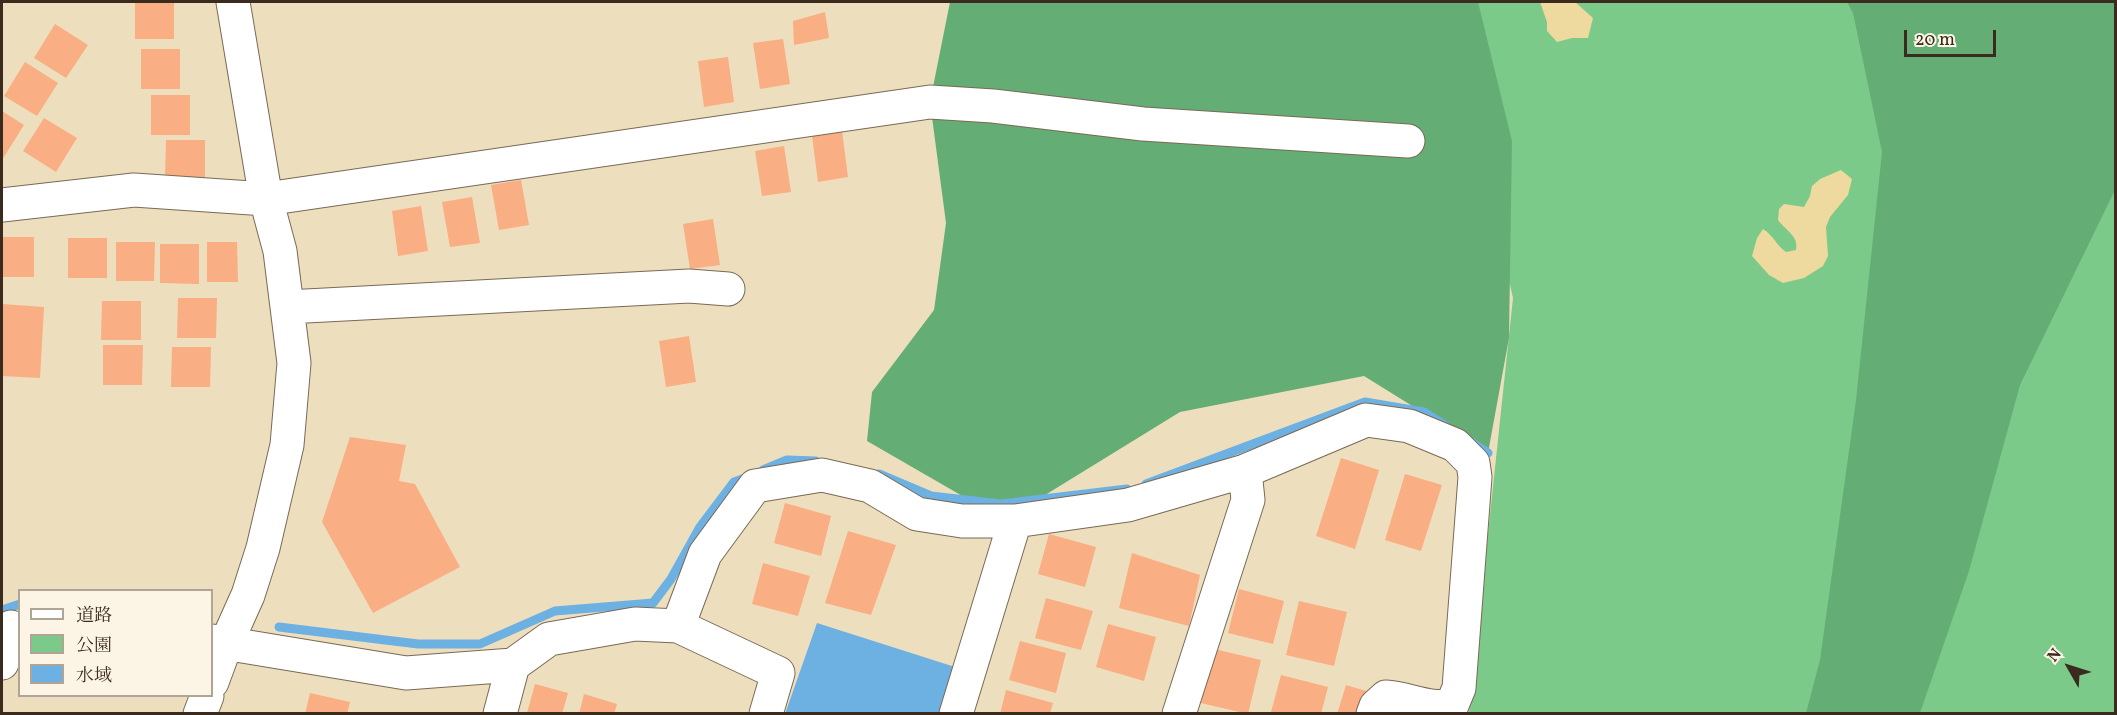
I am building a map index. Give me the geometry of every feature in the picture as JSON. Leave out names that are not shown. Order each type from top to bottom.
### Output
[{"type":"street","points":[[213,676],[219,642],[248,595],[254,576],[287,445],[294,363],[280,251],[266,199],[233,2]]},
{"type":"street","points":[[2,205],[134,190],[266,199],[930,102],[993,106],[1143,124],[1408,141]]},
{"type":"street","points":[[287,307],[689,286],[728,289]]},
{"type":"street","points":[[678,626],[705,554],[755,486],[822,475],[870,486],[917,514],[962,521],[1015,521],[1128,505],[1245,471],[1366,420],[1409,426],[1455,445],[1473,463],[1475,477],[1459,688],[1452,705],[1443,708],[1386,697],[1376,706],[1373,714]]},
{"type":"street","points":[[1179,714],[1248,500],[1245,471]]},
{"type":"street","points":[[956,714],[1015,521]]},
{"type":"street","points":[[219,642],[406,673],[513,665],[549,639],[634,624],[678,626],[778,673],[766,714]]},
{"type":"street","points":[[2,663],[11,627]]},
{"type":"street","points":[[500,714],[513,665]]},
{"type":"street","points":[[200,714],[207,697]]},
{"type":"green space","points":[[950,2],[1478,2],[1512,141],[1509,338],[1488,453],[1364,376],[1180,412],[1037,500],[971,501],[867,441],[872,392],[934,310],[946,223],[930,102]]},
{"type":"green space","points":[[1446,2],[2115,2],[2115,713],[1469,713],[1513,298]]},
{"type":"green space","points":[[1847,2],[2115,2],[2115,190],[2020,385],[1969,571],[1920,713],[1806,713],[1820,660],[1856,400],[1882,152],[1853,13]]},
{"type":"sand","points":[[1540,2],[1575,2],[1593,18],[1588,38],[1572,38],[1557,42],[1547,31],[1547,22]]},
{"type":"sand","points":[[1841,170],[1852,179],[1848,195],[1830,217],[1826,227],[1828,256],[1823,266],[1804,278],[1783,283],[1769,275],[1752,256],[1757,238],[1763,229],[1786,252],[1796,250],[1794,237],[1778,220],[1779,209],[1784,204],[1804,207],[1812,186],[1820,179]]},
{"type":"water","points":[[817,623],[955,667],[940,713],[785,714]]},
{"type":"building","points":[[135,2],[174,2],[174,39],[135,39]]},
{"type":"building","points":[[825,12],[829,38],[794,45],[793,21]]},
{"type":"building","points":[[55,24],[88,45],[66,78],[34,58]]},
{"type":"building","points":[[783,39],[790,84],[760,89],[753,43]]},
{"type":"building","points":[[141,49],[180,49],[180,89],[141,89]]},
{"type":"building","points":[[728,57],[734,102],[704,107],[698,61]]},
{"type":"building","points":[[25,62],[58,83],[37,116],[4,96]]},
{"type":"building","points":[[151,95],[190,95],[190,135],[151,135]]},
{"type":"building","points":[[2,111],[24,125],[2,160]]},
{"type":"building","points":[[44,118],[77,138],[56,172],[23,151]]},
{"type":"building","points":[[842,131],[848,177],[818,182],[812,136]]},
{"type":"building","points":[[166,140],[205,140],[205,179],[165,179]]},
{"type":"building","points":[[784,146],[791,192],[762,196],[755,151]]},
{"type":"building","points":[[521,180],[529,225],[499,230],[491,185]]},
{"type":"building","points":[[472,197],[480,243],[450,247],[442,202]]},
{"type":"building","points":[[421,206],[428,251],[398,256],[392,211]]},
{"type":"building","points":[[713,219],[720,265],[690,269],[683,224]]},
{"type":"building","points":[[2,237],[34,237],[34,277],[2,277]]},
{"type":"building","points":[[68,238],[107,238],[107,278],[68,278]]},
{"type":"building","points":[[116,242],[155,242],[154,281],[116,281]]},
{"type":"building","points":[[207,242],[237,242],[238,282],[207,282]]},
{"type":"building","points":[[160,244],[199,244],[199,284],[160,283]]},
{"type":"building","points":[[178,298],[217,298],[216,338],[177,338]]},
{"type":"building","points":[[102,301],[141,301],[141,340],[101,340]]},
{"type":"building","points":[[2,304],[44,307],[40,378],[2,376]]},
{"type":"building","points":[[689,336],[696,382],[666,387],[659,341]]},
{"type":"building","points":[[103,345],[143,345],[142,385],[103,385]]},
{"type":"building","points":[[172,347],[211,347],[210,387],[171,387]]},
{"type":"building","points":[[350,437],[406,445],[399,481],[415,484],[460,567],[373,613],[322,522]]},
{"type":"building","points":[[1341,458],[1379,470],[1355,549],[1316,536]]},
{"type":"building","points":[[1405,474],[1442,485],[1421,551],[1385,540]]},
{"type":"building","points":[[785,503],[831,516],[821,556],[774,543]]},
{"type":"building","points":[[848,531],[896,545],[871,615],[825,603]]},
{"type":"building","points":[[1049,534],[1096,547],[1085,587],[1038,574]]},
{"type":"building","points":[[1132,553],[1200,575],[1189,626],[1119,608]]},
{"type":"building","points":[[763,563],[810,576],[798,616],[752,604]]},
{"type":"building","points":[[1239,589],[1284,601],[1273,644],[1228,633]]},
{"type":"building","points":[[1046,598],[1093,611],[1081,650],[1035,638]]},
{"type":"building","points":[[1299,601],[1347,612],[1334,666],[1286,655]]},
{"type":"building","points":[[1108,624],[1156,637],[1144,681],[1096,667]]},
{"type":"building","points":[[1020,641],[1066,653],[1056,693],[1009,680]]},
{"type":"building","points":[[1214,649],[1261,660],[1248,714],[1201,703]]},
{"type":"building","points":[[1281,675],[1328,687],[1321,714],[1271,712]]},
{"type":"building","points":[[535,684],[568,693],[562,714],[527,713]]},
{"type":"building","points":[[1346,685],[1366,691],[1359,714],[1337,714]]},
{"type":"building","points":[[1006,690],[1053,703],[1050,714],[1000,714]]},
{"type":"building","points":[[310,693],[350,702],[347,714],[305,714]]},
{"type":"building","points":[[584,694],[617,704],[614,714],[579,714]]},
{"type":"waterway","points":[[1146,484],[1365,402],[1424,412],[1446,426]]},
{"type":"waterway","points":[[1473,443],[1488,453]]},
{"type":"waterway","points":[[763,470],[787,460],[816,461]]},
{"type":"waterway","points":[[879,474],[931,496],[1001,504],[1127,489]]},
{"type":"waterway","points":[[279,627],[418,644],[480,644],[555,611],[653,603],[671,579],[700,527],[734,482],[748,477]]},
{"type":"waterway","points":[[2,610],[18,605]]}]
